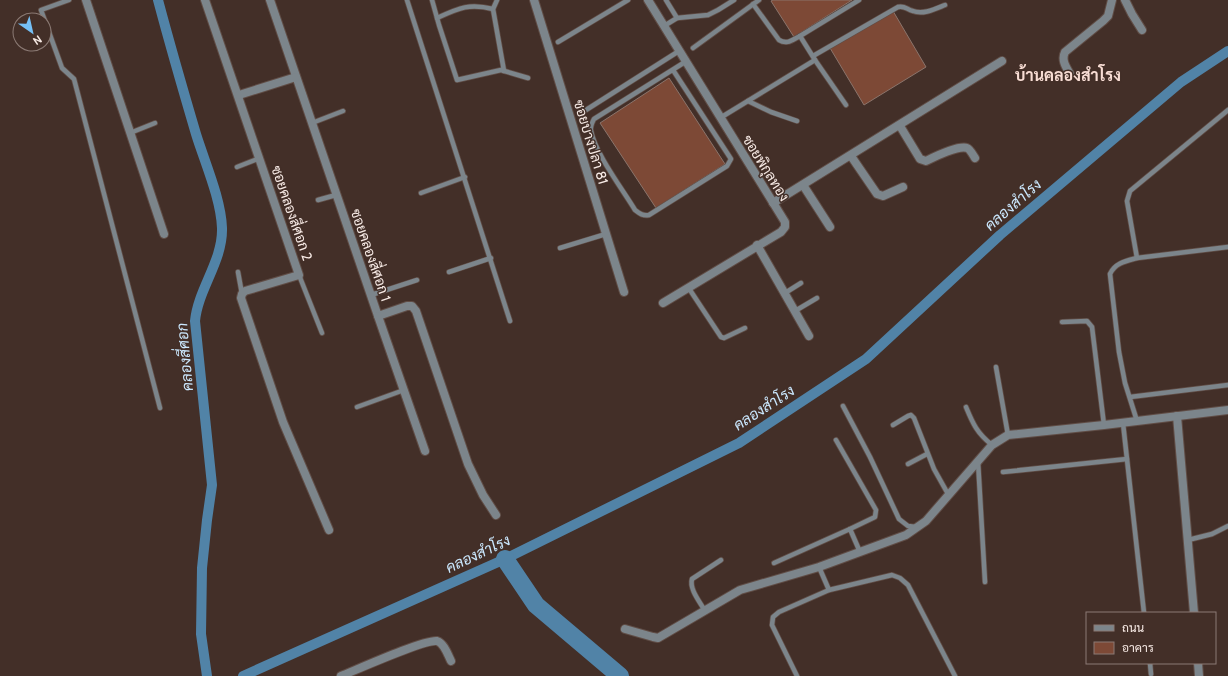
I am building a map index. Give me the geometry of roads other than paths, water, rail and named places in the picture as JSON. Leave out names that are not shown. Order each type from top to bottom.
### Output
[{"type":"street","points":[[86,0],[164,234]]},
{"type":"street","name":"ซอยคลองสี่ศอก 2","points":[[206,0],[299,275],[245,291],[242,294]]},
{"type":"street","name":"ซอยคลองสี่ศอก 1","points":[[270,0],[378,316],[407,306],[412,306],[416,311],[468,464],[483,495],[496,515]]},
{"type":"street","name":"ซอยบางปลา 81","points":[[534,0],[624,292]]},
{"type":"street","name":"ซอยพิกุลทอง","points":[[648,0],[785,222],[785,227],[782,232],[757,245],[663,303]]},
{"type":"street","points":[[1070,74],[1063,60],[1065,52],[1108,16],[1112,0]]},
{"type":"street","points":[[1125,0],[1142,30]]},
{"type":"street","points":[[773,204],[1002,61]]},
{"type":"street","points":[[238,96],[296,77]]},
{"type":"street","points":[[900,126],[920,159],[923,161],[965,148],[968,148],[975,158]]},
{"type":"street","points":[[851,156],[877,194],[883,196],[903,187]]},
{"type":"street","points":[[803,185],[830,227]]},
{"type":"street","points":[[757,245],[809,336]]},
{"type":"street","points":[[242,294],[241,298],[283,422],[329,530]]},
{"type":"street","points":[[378,316],[425,451]]},
{"type":"street","points":[[625,629],[653,638],[658,638],[740,590],[819,567],[906,535],[926,521],[992,444],[1008,435],[1104,426],[1228,410]]},
{"type":"street","points":[[1177,416],[1194,612]]},
{"type":"street","points":[[341,676],[413,647],[437,641],[441,644],[451,661]]},
{"type":"street","points":[[1198,664],[1199,676]]},
{"type":"lane","points":[[69,0],[41,10],[62,68],[74,79],[160,408]]},
{"type":"lane","points":[[407,0],[510,321]]},
{"type":"lane","points":[[432,0],[457,80],[501,70],[528,78]]},
{"type":"lane","points":[[498,0],[493,9],[504,71]]},
{"type":"lane","points":[[558,42],[628,0]]},
{"type":"lane","points":[[666,0],[677,18]]},
{"type":"lane","points":[[664,26],[677,18],[708,15],[734,0]]},
{"type":"lane","points":[[693,48],[759,0]]},
{"type":"lane","points":[[753,4],[779,40],[784,43],[788,43],[859,0]]},
{"type":"lane","points":[[437,18],[459,8],[479,5],[493,9]]},
{"type":"lane","points":[[720,118],[898,7],[902,6],[913,12],[920,12],[945,5]]},
{"type":"lane","points":[[800,36],[846,105]]},
{"type":"lane","points":[[673,70],[731,159],[727,166],[649,215],[645,215],[635,210],[600,154],[591,130],[591,124],[594,119],[673,70],[683,55]]},
{"type":"lane","points":[[586,110],[683,55]]},
{"type":"lane","points":[[748,101],[771,112],[796,121]]},
{"type":"lane","points":[[1137,258],[1127,201],[1130,191],[1228,110]]},
{"type":"lane","points":[[312,122],[343,111]]},
{"type":"lane","points":[[130,133],[155,123]]},
{"type":"lane","points":[[238,166],[260,158]]},
{"type":"lane","points":[[421,193],[465,177]]},
{"type":"lane","points":[[318,200],[336,194]]},
{"type":"lane","points":[[560,248],[606,234]]},
{"type":"lane","points":[[1137,421],[1125,382],[1119,352],[1110,274],[1116,265],[1137,258],[1228,247]]},
{"type":"lane","points":[[449,272],[491,258]]},
{"type":"lane","points":[[238,272],[242,294]]},
{"type":"lane","points":[[299,275],[322,333]]},
{"type":"lane","points":[[371,295],[417,280]]},
{"type":"lane","points":[[785,294],[802,283]]},
{"type":"lane","points":[[688,287],[721,337],[724,338],[745,328]]},
{"type":"lane","points":[[795,311],[817,298]]},
{"type":"lane","points":[[1062,322],[1087,321],[1092,327],[1104,426]]},
{"type":"lane","points":[[996,367],[1008,435]]},
{"type":"lane","points":[[1130,397],[1228,386]]},
{"type":"lane","points":[[357,407],[404,390]]},
{"type":"lane","points":[[843,406],[900,519],[908,526],[918,527]]},
{"type":"lane","points":[[966,407],[981,436],[992,444]]},
{"type":"lane","points":[[893,425],[908,416],[911,415],[914,418],[927,454],[939,480],[948,494]]},
{"type":"lane","points":[[1123,423],[1144,612]]},
{"type":"lane","points":[[774,563],[875,517],[876,510],[836,440]]},
{"type":"lane","points":[[908,464],[927,454]]},
{"type":"lane","points":[[1003,472],[1127,459]]},
{"type":"lane","points":[[978,461],[985,582]]},
{"type":"lane","points":[[1188,540],[1201,538],[1228,526]]},
{"type":"lane","points":[[850,529],[860,552]]},
{"type":"lane","points":[[705,611],[692,588],[692,579],[721,560]]},
{"type":"lane","points":[[819,567],[829,590]]},
{"type":"lane","points":[[797,676],[772,625],[773,617],[779,612],[829,590],[892,575],[900,578],[908,585],[955,676]]},
{"type":"lane","points":[[1150,664],[1151,674]]},
{"type":"waterway","name":"คลองสี่ศอก","points":[[158,0],[196,134],[216,193],[222,228],[219,252],[197,309],[195,321],[212,485],[202,568],[201,634],[207,676]]},
{"type":"waterway","name":"คลองสำโรง","points":[[243,676],[505,559],[739,443],[866,359],[1000,235],[1181,82],[1228,51]]},
{"type":"waterway","points":[[505,559],[536,605],[620,676]]},
{"type":"district","name":"บ้านคลองสำโรง","points":[[1068,75]]}]
